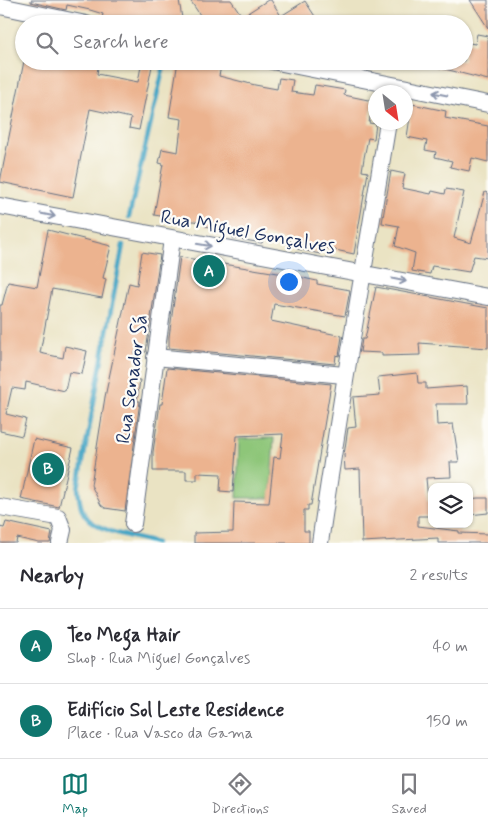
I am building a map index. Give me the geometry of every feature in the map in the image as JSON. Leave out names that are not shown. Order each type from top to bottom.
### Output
[{"type":"street","points":[[0,6],[43,15]]},
{"type":"street","points":[[311,70],[376,85]]},
{"type":"street","points":[[413,92],[488,104]]},
{"type":"street","points":[[320,543],[344,374],[364,273],[387,130]]},
{"type":"street","name":"Rua Miguel Gonçalves","points":[[0,206],[488,297]]},
{"type":"street","name":"Rua Senador Sá","points":[[133,524],[172,239]]},
{"type":"street","points":[[155,357],[344,374]]},
{"type":"street","points":[[0,507],[58,518],[61,524],[60,543]]},
{"type":"green space","points":[[274,438],[270,498],[237,498],[239,439]]},
{"type":"building","points":[[31,0],[179,0],[182,15],[103,15],[67,5],[66,10],[31,2]]},
{"type":"building","points":[[190,0],[231,0],[241,15],[200,15]]},
{"type":"building","points":[[271,0],[280,15],[247,15]]},
{"type":"building","points":[[470,0],[488,0],[488,28]]},
{"type":"building","points":[[305,1],[314,15],[283,15]]},
{"type":"building","points":[[477,34],[488,36],[488,80],[449,70],[473,70],[473,44],[475,44]]},
{"type":"building","points":[[22,70],[98,70],[97,74],[138,82],[140,70],[151,70],[139,130],[129,128],[131,118],[90,109],[73,197],[0,182]]},
{"type":"building","points":[[177,70],[220,70],[219,76],[277,89],[279,78],[293,80],[291,92],[313,95],[315,85],[345,90],[344,95],[368,100],[368,130],[375,130],[374,139],[368,138],[364,158],[362,171],[368,172],[354,254],[321,247],[320,254],[297,249],[298,243],[264,235],[262,243],[233,238],[235,231],[205,226],[206,223],[154,215],[163,164],[159,163],[162,149],[178,152],[182,119],[169,117]]},
{"type":"building","points":[[413,104],[446,111],[445,118],[488,126],[488,162],[472,158],[469,171],[450,167],[452,161],[435,157],[436,152],[425,150],[427,141],[407,137],[408,130],[413,130]]},
{"type":"building","points":[[391,171],[405,174],[402,188],[431,194],[432,191],[445,194],[446,189],[464,192],[454,238],[471,243],[485,192],[488,193],[488,258],[474,256],[469,272],[432,266],[430,274],[412,271],[415,253],[395,246],[399,226],[382,223]]},
{"type":"building","points":[[48,230],[111,246],[103,278],[106,279],[102,298],[52,289],[40,353],[63,358],[65,346],[87,351],[82,374],[69,372],[65,391],[26,382],[25,390],[12,388],[6,414],[26,419],[22,436],[0,431],[0,305],[2,305],[8,282],[37,287]]},
{"type":"building","points":[[142,252],[160,255],[146,352],[135,352],[135,380],[140,380],[137,401],[140,401],[125,511],[105,508],[101,505],[91,485],[105,397],[129,283],[137,285]]},
{"type":"building","points":[[180,257],[290,275],[317,281],[317,284],[350,290],[345,316],[274,304],[271,321],[342,336],[339,356],[336,355],[335,364],[169,348]]},
{"type":"building","points":[[376,287],[488,308],[488,348],[419,343],[420,355],[382,356],[382,353],[360,352],[362,339],[365,339]]},
{"type":"building","points":[[167,368],[331,384],[311,505],[308,505],[308,510],[304,510],[304,531],[309,531],[309,543],[194,543],[194,533],[233,532],[234,502],[269,503],[274,457],[280,458],[283,434],[237,436],[233,492],[220,491],[221,474],[197,473],[197,480],[186,480],[186,471],[153,471],[153,452]]},
{"type":"building","points":[[417,373],[418,383],[426,383],[426,389],[467,386],[468,404],[436,404],[437,425],[453,424],[459,462],[450,462],[451,477],[426,478],[428,516],[418,516],[418,526],[459,531],[459,533],[488,534],[488,543],[438,543],[438,538],[362,542],[360,469],[345,470],[344,455],[348,428],[356,427],[353,397],[380,395],[378,377]]},
{"type":"building","points":[[34,439],[73,448],[59,507],[21,499]]},
{"type":"building","points":[[488,498],[488,513],[473,515],[473,499]]},
{"type":"building","points":[[6,522],[52,532],[50,543],[39,543],[17,538],[16,543],[0,543],[0,527],[4,528]]},
{"type":"waterway","points":[[129,217],[163,70]]},
{"type":"waterway","points":[[123,245],[78,492],[83,512],[93,523],[110,531],[156,543]]},
{"type":"place","name":"Teo Mega Hair","points":[[209,271]]},
{"type":"place","name":"Edifício Sol Leste Residence","points":[[48,469]]}]
